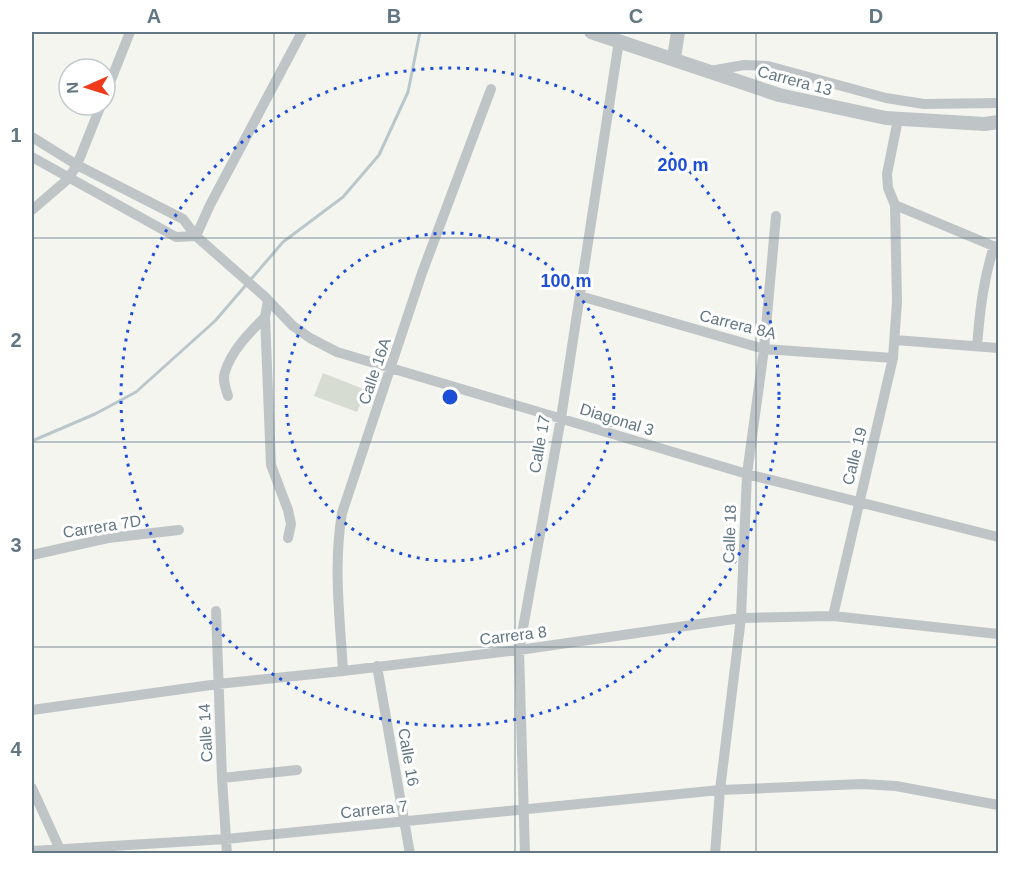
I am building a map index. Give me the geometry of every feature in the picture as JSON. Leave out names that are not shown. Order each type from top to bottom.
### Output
[{"type":"street","points":[[117,65],[130,32]]},
{"type":"street","points":[[32,157],[176,237],[196,236],[210,205],[302,32]]},
{"type":"street","name":"Carrera 13","points":[[591,32],[779,95],[898,119],[985,124],[999,122]]},
{"type":"street","points":[[674,58],[678,32]]},
{"type":"street","name":"Calle 17","points":[[525,854],[519,650],[561,418],[620,41]]},
{"type":"street","points":[[710,71],[744,65],[768,66],[886,98],[924,104],[999,103]]},
{"type":"street","name":"Calle 16A","points":[[343,671],[337,574],[338,539],[342,513],[422,273],[491,89]]},
{"type":"street","points":[[32,210],[68,179],[77,165],[96,117]]},
{"type":"street","name":"Calle 19","points":[[833,616],[893,358],[897,302],[895,205],[888,188],[887,174],[898,119]]},
{"type":"street","name":"Diagonal 3","points":[[32,137],[77,165],[183,219],[196,236],[266,298],[293,326],[337,352],[747,474],[999,537]]},
{"type":"street","points":[[895,205],[996,247],[985,275],[977,346]]},
{"type":"street","name":"Calle 18","points":[[715,854],[720,790],[741,618],[747,474],[764,349],[776,216]]},
{"type":"street","name":"Carrera 8A","points":[[580,296],[764,349],[893,358]]},
{"type":"street","points":[[266,298],[271,465],[288,510],[291,524],[288,538]]},
{"type":"street","points":[[228,396],[224,373],[249,333],[265,317]]},
{"type":"street","points":[[895,340],[999,348]]},
{"type":"street","name":"Carrera 7D","points":[[32,555],[108,538],[179,530]]},
{"type":"street","name":"Calle 14","points":[[216,611],[227,854]]},
{"type":"street","name":"Carrera 8","points":[[32,710],[218,684],[519,650],[741,618],[833,616],[999,634]]},
{"type":"street","name":"Calle 16","points":[[377,666],[410,854]]},
{"type":"street","points":[[222,778],[297,770]]},
{"type":"street","name":"Carrera 7","points":[[32,851],[62,852],[226,839],[720,790],[862,784],[896,786],[999,805]]},
{"type":"street","points":[[32,788],[62,852]]},
{"type":"shaded area","points":[[323,373],[366,390],[357,412],[314,396]]},
{"type":"waterway","points":[[32,441],[95,414],[136,392],[215,321],[283,242],[343,197],[379,155],[408,92],[420,32]]}]
